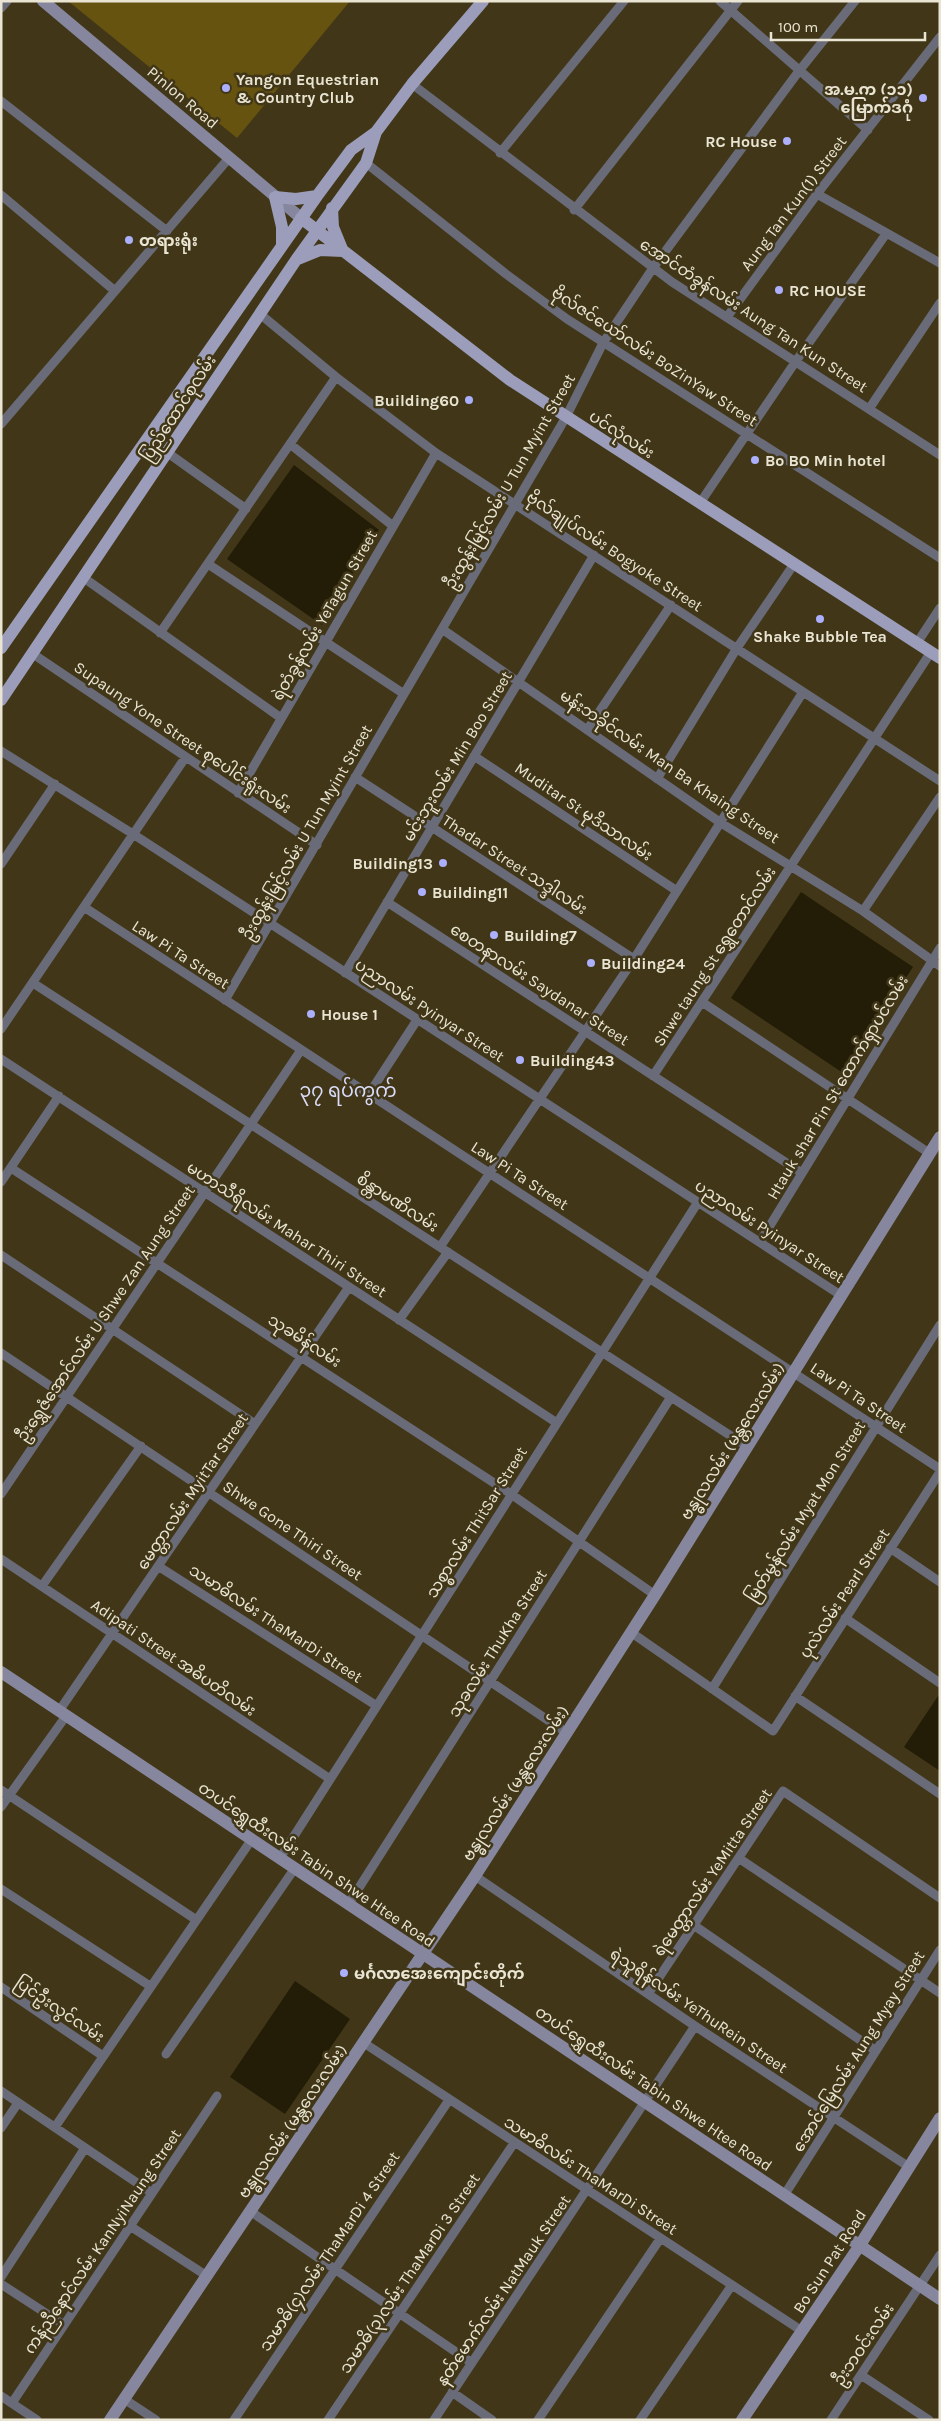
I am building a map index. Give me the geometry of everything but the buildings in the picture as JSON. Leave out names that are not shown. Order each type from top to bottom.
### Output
[{"type":"main road","name":"ပြည်ထောင်စုလမ်း","points":[[3,641],[282,248],[316,196],[351,150],[376,132],[412,84],[483,1]]},
{"type":"main road","name":"ပြည်ထောင်စုလမ်း","points":[[1,700],[296,260],[366,162],[376,132]]},
{"type":"main road","points":[[282,248],[282,227],[275,197],[296,199],[316,196]]},
{"type":"main road","points":[[296,260],[320,250],[343,251],[333,227],[332,208]]},
{"type":"main road","name":"ပင်လုံလမ်း","points":[[301,218],[510,380],[936,655]]},
{"type":"street","points":[[1,8],[7,1]]},
{"type":"street","name":"Pinlon Road","points":[[43,1],[301,218]]},
{"type":"street","points":[[500,153],[624,1]]},
{"type":"street","points":[[720,1],[868,130]]},
{"type":"street","points":[[574,210],[738,1]]},
{"type":"street","name":"ဦးထွန်းမြင့်လမ်း U Tun Myint Street","points":[[224,1000],[317,845],[566,417],[603,343],[653,268],[799,71],[855,1]]},
{"type":"street","name":"Aung Tan Kun(1) Street","points":[[727,317],[817,194],[940,37]]},
{"type":"street","name":"အောင်တံခွန်လမ်း Aung Tan Kun Street","points":[[412,84],[574,210],[653,268],[940,455]]},
{"type":"street","points":[[1,101],[167,230]]},
{"type":"street","points":[[1,424],[229,158]]},
{"type":"street","name":"ဗိုလ်ဇင်ယော်လမ်း BoZinYaw Street","points":[[366,162],[506,274],[603,343],[940,558]]},
{"type":"street","points":[[817,194],[940,263]]},
{"type":"street","points":[[1,195],[115,291]]},
{"type":"street","points":[[700,503],[796,361],[886,234]]},
{"type":"street","points":[[869,409],[940,303]]},
{"type":"street","name":"ဗိုလ်ချုပ်လမ်း Bogyoke Street","points":[[260,314],[336,377],[436,453],[940,781]]},
{"type":"street","points":[[160,633],[336,377]]},
{"type":"street","points":[[290,444],[393,526]]},
{"type":"street","points":[[168,453],[246,509]]},
{"type":"street","name":"ရဲတံခွန်လမ်း YeTagun Street","points":[[238,792],[436,453]]},
{"type":"street","name":"မင်းဘူးလမ်း Min Boo Street","points":[[345,973],[594,555]]},
{"type":"street","points":[[208,564],[404,694]]},
{"type":"street","points":[[657,779],[737,648],[794,564]]},
{"type":"street","points":[[84,578],[281,718]]},
{"type":"street","points":[[587,730],[671,605]]},
{"type":"street","points":[[917,643],[940,608]]},
{"type":"street","name":"မန်းဘခိုင်လမ်း Man Ba Khaing Street","points":[[442,629],[721,823],[792,865],[863,911],[936,963]]},
{"type":"street","name":"Supaung Yone Street စုပေါင်းရုံးလမ်း","points":[[33,654],[317,845]]},
{"type":"street","name":"Shwe taung St ရွှေတောင်လမ်း","points":[[653,1076],[875,739],[936,655]]},
{"type":"street","points":[[440,1247],[491,1174],[634,959],[804,692]]},
{"type":"street","name":"ပညာလမ်း Pyinyar Street","points":[[1,751],[133,834],[842,1296]]},
{"type":"street","name":"Muditar St မုဒိသာလမ်း","points":[[474,756],[677,891]]},
{"type":"street","points":[[1,1029],[185,758]]},
{"type":"street","name":"Thadar Street သဒ္ဒါလမ်း","points":[[355,778],[634,959]]},
{"type":"street","points":[[1,864],[54,784]]},
{"type":"street","points":[[863,911],[940,797]]},
{"type":"street","name":"စေတနာလမ်း Saydanar Street","points":[[387,902],[802,1173]]},
{"type":"street","name":"Law Pi Ta Street","points":[[84,907],[650,1277],[940,1470]]},
{"type":"street","name":"Htauk shar Pin St ထောက်ရှာပင်လမ်း","points":[[760,1242],[848,1098],[936,963],[940,948]]},
{"type":"street","name":"စိန္တာမဏိလမ်း","points":[[33,983],[748,1447]]},
{"type":"street","points":[[702,1002],[929,1153]]},
{"type":"street","points":[[369,1094],[418,1020]]},
{"type":"street","name":"ဦးရွှေဇံအောင်လမ်း U Shwe Zan Aung Street","points":[[1,1494],[301,1050]]},
{"type":"street","name":"မဟာသီရိလမ်း Mahar Thiri Street","points":[[1,1059],[556,1423]]},
{"type":"street","points":[[1,1182],[59,1096]]},
{"type":"street","name":"ဗန္ဓုလလမ်း (မန္တလေးလမ်း)","points":[[110,2420],[475,1876],[632,1633],[940,1137]]},
{"type":"street","name":"သုခမိန်လမ်း","points":[[11,1168],[512,1494],[655,1595]]},
{"type":"street","name":"သစ္စာလမ်း ThitSar Street","points":[[280,1858],[698,1202]]},
{"type":"street","points":[[399,1320],[448,1252]]},
{"type":"street","points":[[1,1255],[255,1424]]},
{"type":"street","name":"မေတ္တာလမ်း MyitTar Street","points":[[1,1807],[5,1792],[62,1713],[112,1633],[349,1287]]},
{"type":"street","name":"မြတ်မွန်လမ်း Myat Mon Street","points":[[712,1689],[940,1324]]},
{"type":"street","name":"Shwe Gone Thiri Street","points":[[1,1353],[567,1733]]},
{"type":"street","name":"သုခလမ်း ThuKha Street","points":[[348,1905],[671,1397]]},
{"type":"street","points":[[42,1586],[141,1446]]},
{"type":"street","name":"ပုလဲလမ်း Pearl Street","points":[[712,1689],[773,1731],[940,1470]]},
{"type":"street","points":[[890,1548],[940,1582]]},
{"type":"street","name":"Adipati Street အဓိပတိလမ်း","points":[[1,1559],[330,1779]]},
{"type":"street","name":"သမာဓိလမ်း ThaMarDi Street","points":[[158,1566],[377,1706]]},
{"type":"street","points":[[845,1618],[940,1683]]},
{"type":"street","points":[[632,1633],[712,1689]]},
{"type":"street","name":"တပင်ရွှေထီးလမ်း Tabin Shwe Htee Road","points":[[1,1672],[940,2299]]},
{"type":"street","points":[[795,1696],[940,1794]]},
{"type":"street","name":"ရဲမေတ္တာလမ်း YeMitta Street","points":[[648,1994],[740,1859],[783,1791],[940,1898]]},
{"type":"street","points":[[5,1792],[195,1919]]},
{"type":"street","points":[[55,2127],[195,1919],[252,1839]]},
{"type":"street","points":[[740,1859],[940,1993]]},
{"type":"street","points":[[166,2054],[295,1868]]},
{"type":"street","name":"ရဲသူရိန်လမ်း YeThuRein Street","points":[[475,1876],[695,2026],[909,2167]]},
{"type":"street","points":[[1,1889],[150,1986]]},
{"type":"street","points":[[695,1926],[876,2050]]},
{"type":"street","name":"အောင်မြေလမ်း Aung Myay Street","points":[[785,2194],[940,1950]]},
{"type":"street","name":"ပြင်ဦးလွင်လမ်း","points":[[1,1987],[103,2056]]},
{"type":"street","name":"နတ်မောက်လမ်း NatMauk Street","points":[[434,2420],[695,2026]]},
{"type":"street","name":"သမာဓိလမ်း ThaMarDi Street","points":[[364,2043],[802,2331]]},
{"type":"street","points":[[1,2091],[152,2194]]},
{"type":"street","name":"ကန်ညီနောင်လမ်း KanNyiNaung Street","points":[[12,2403],[217,2096]]},
{"type":"street","name":"သမာဓိ(၄)လမ်း ThaMarDi 4 Street","points":[[234,2420],[449,2100]]},
{"type":"street","points":[[1,2128],[18,2103]]},
{"type":"street","name":"Bo Sun Pat Road","points":[[742,2420],[860,2245],[940,2118]]},
{"type":"street","name":"သမာဓိ(၃)လမ်း ThaMarDi 3 Street","points":[[328,2420],[514,2142]]},
{"type":"street","points":[[1,2277],[86,2148]]},
{"type":"street","points":[[250,2211],[472,2363]]},
{"type":"street","points":[[130,2226],[207,2276]]},
{"type":"street","points":[[538,2420],[660,2239]]},
{"type":"street","name":"ဦးဘဝင်းလမ်း","points":[[831,2420],[940,2255]]},
{"type":"street","points":[[1,2284],[64,2325]]},
{"type":"street","points":[[640,2420],[732,2286]]},
{"type":"street","points":[[860,2375],[929,2420]]},
{"type":"street","points":[[452,2392],[492,2420]]},
{"type":"street","points":[[1,2396],[37,2420]]},
{"type":"street","points":[[124,2399],[156,2420]]},
{"type":"shaded area","name":"Yangon Equestrian & Country Club","points":[[68,1],[350,1],[237,138]]},
{"type":"shaded area","points":[[294,465],[379,530],[322,625],[227,559]]},
{"type":"shaded area","points":[[801,892],[913,967],[843,1073],[731,998]]},
{"type":"shaded area","points":[[938,1696],[940,1698],[940,1771],[904,1747]]},
{"type":"shaded area","points":[[295,1981],[350,2019],[285,2114],[230,2077]]},
{"type":"place","name":"Yangon Equestrian & Country Club","points":[[226,88]]},
{"type":"place","name":"အ.မ.က (၁၁) မြောက်ဒဂုံ","points":[[923,98]]},
{"type":"place","name":"RC House","points":[[787,141]]},
{"type":"place","name":"တရားရုံး","points":[[129,240]]},
{"type":"place","name":"RC HOUSE","points":[[779,290]]},
{"type":"place","name":"Building60","points":[[469,400]]},
{"type":"place","name":"Bo BO Min hotel","points":[[755,460]]},
{"type":"place","name":"Shake Bubble Tea","points":[[820,619]]},
{"type":"place","name":"Building13","points":[[443,863]]},
{"type":"place","name":"Building11","points":[[422,892]]},
{"type":"place","name":"Building7","points":[[494,935]]},
{"type":"place","name":"Building24","points":[[591,963]]},
{"type":"place","name":"House 1","points":[[311,1014]]},
{"type":"place","name":"Building43","points":[[520,1060]]},
{"type":"place","name":"မင်္ဂလာအေးကျောင်းတိုက်","points":[[344,1973]]},
{"type":"district","name":"၃၇ ရပ်ကွက်","points":[[348,1090]]}]
